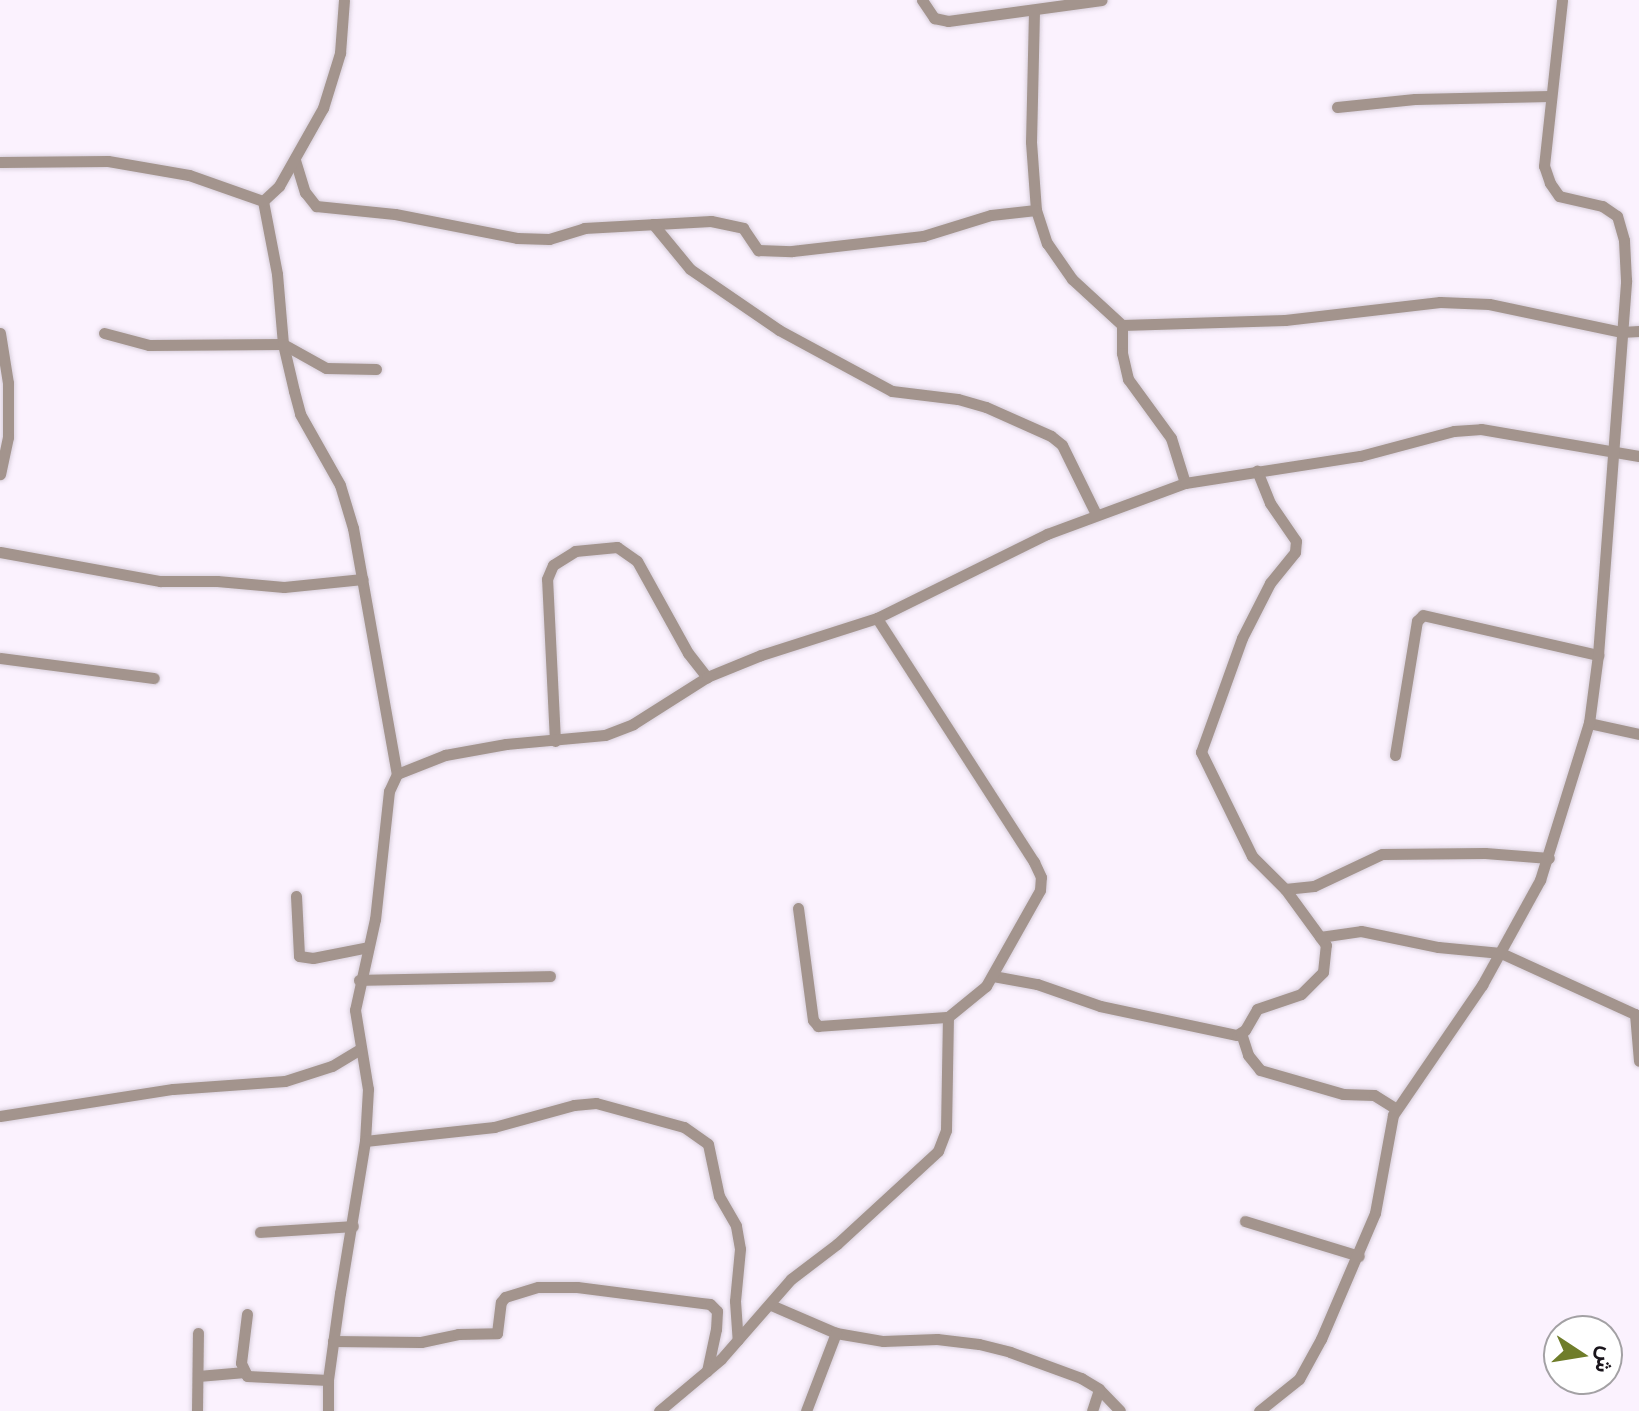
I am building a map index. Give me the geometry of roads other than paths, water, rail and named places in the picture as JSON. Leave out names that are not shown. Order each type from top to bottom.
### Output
[{"type":"street","points":[[263,201],[279,186],[295,160],[332,84],[342,40],[344,0]]},
{"type":"street","points":[[922,0],[934,18],[948,21],[1102,0]]},
{"type":"street","points":[[1259,1411],[1299,1379],[1311,1362],[1375,1213],[1396,1109],[1445,1043],[1501,953],[1549,858],[1589,723],[1598,655],[1626,280],[1622,227],[1608,209],[1572,202],[1559,196],[1550,183],[1544,147],[1562,0]]},
{"type":"street","points":[[1034,11],[1031,142],[1036,210],[1047,243],[1072,279],[1122,325],[1285,320],[1440,302],[1504,307],[1622,332],[1639,331]]},
{"type":"street","points":[[1337,107],[1415,99],[1550,96]]},
{"type":"street","points":[[295,160],[305,192],[316,206],[395,214],[517,238],[549,239],[584,228],[711,221],[745,230],[758,250],[792,251],[923,236],[991,215],[1036,210]]},
{"type":"street","points":[[0,162],[108,161],[189,175],[263,201]]},
{"type":"street","points":[[263,201],[277,274],[283,344],[300,414],[340,485],[363,579],[397,774],[387,804],[375,919],[359,980],[355,1010],[359,1050],[368,1089],[365,1141],[333,1341],[328,1411]]},
{"type":"street","points":[[653,224],[690,269],[779,330],[892,391],[972,403],[1051,436],[1062,445],[1096,514]]},
{"type":"street","points":[[1122,325],[1122,353],[1128,379],[1171,438],[1185,483]]},
{"type":"street","points":[[0,333],[8,383],[8,423],[0,474]]},
{"type":"street","points":[[104,333],[149,345],[283,344],[326,368],[376,369]]},
{"type":"street","points":[[397,774],[445,755],[506,744],[605,735],[633,724],[707,677],[761,655],[877,618],[1009,551],[1096,514],[1185,483],[1360,456],[1454,431],[1481,429],[1639,456]]},
{"type":"street","points":[[993,976],[1037,984],[1100,1006],[1232,1034],[1241,1033],[1257,1009],[1301,994],[1323,972],[1326,945],[1285,889],[1252,856],[1201,752],[1242,638],[1270,583],[1295,552],[1296,541],[1270,503],[1257,471]]},
{"type":"street","points":[[555,741],[547,579],[553,565],[575,551],[617,547],[637,561],[688,653],[707,677]]},
{"type":"street","points":[[0,552],[160,581],[284,587],[363,579]]},
{"type":"street","points":[[1395,755],[1417,621],[1423,615],[1598,655]]},
{"type":"street","points":[[798,908],[813,1020],[818,1026],[948,1017],[993,976],[1040,890],[1041,877],[877,618]]},
{"type":"street","points":[[0,658],[154,678]]},
{"type":"street","points":[[1589,723],[1639,734]]},
{"type":"street","points":[[1285,889],[1314,886],[1382,854],[1485,853],[1549,858]]},
{"type":"street","points":[[296,896],[299,956],[313,958],[368,947]]},
{"type":"street","points":[[1320,937],[1361,931],[1438,947],[1501,953],[1635,1014],[1639,1061]]},
{"type":"street","points":[[359,980],[550,976]]},
{"type":"street","points":[[659,1411],[706,1372],[738,1340],[791,1279],[837,1244],[938,1151],[946,1130],[948,1017]]},
{"type":"street","points":[[1241,1033],[1248,1055],[1260,1070],[1343,1094],[1369,1094],[1396,1109]]},
{"type":"street","points":[[0,1116],[173,1089],[285,1081],[332,1066],[359,1050]]},
{"type":"street","points":[[365,1141],[470,1131],[520,1122],[574,1105],[596,1103],[684,1127],[708,1144],[719,1196],[736,1226],[740,1249],[735,1301],[738,1340]]},
{"type":"street","points":[[1245,1221],[1359,1256]]},
{"type":"street","points":[[260,1232],[353,1226]]},
{"type":"street","points":[[333,1341],[421,1342],[458,1334],[497,1333],[501,1302],[505,1297],[538,1287],[577,1287],[710,1304],[717,1311],[716,1329],[706,1372]]},
{"type":"street","points":[[771,1305],[836,1333],[883,1341],[937,1339],[979,1344],[1081,1378],[1099,1389],[1120,1411]]},
{"type":"street","points":[[247,1314],[241,1355],[245,1372],[252,1378],[328,1380]]},
{"type":"street","points":[[197,1411],[198,1333]]},
{"type":"street","points":[[806,1411],[836,1333]]},
{"type":"street","points":[[198,1376],[245,1372]]},
{"type":"street","points":[[1092,1411],[1099,1389]]}]
